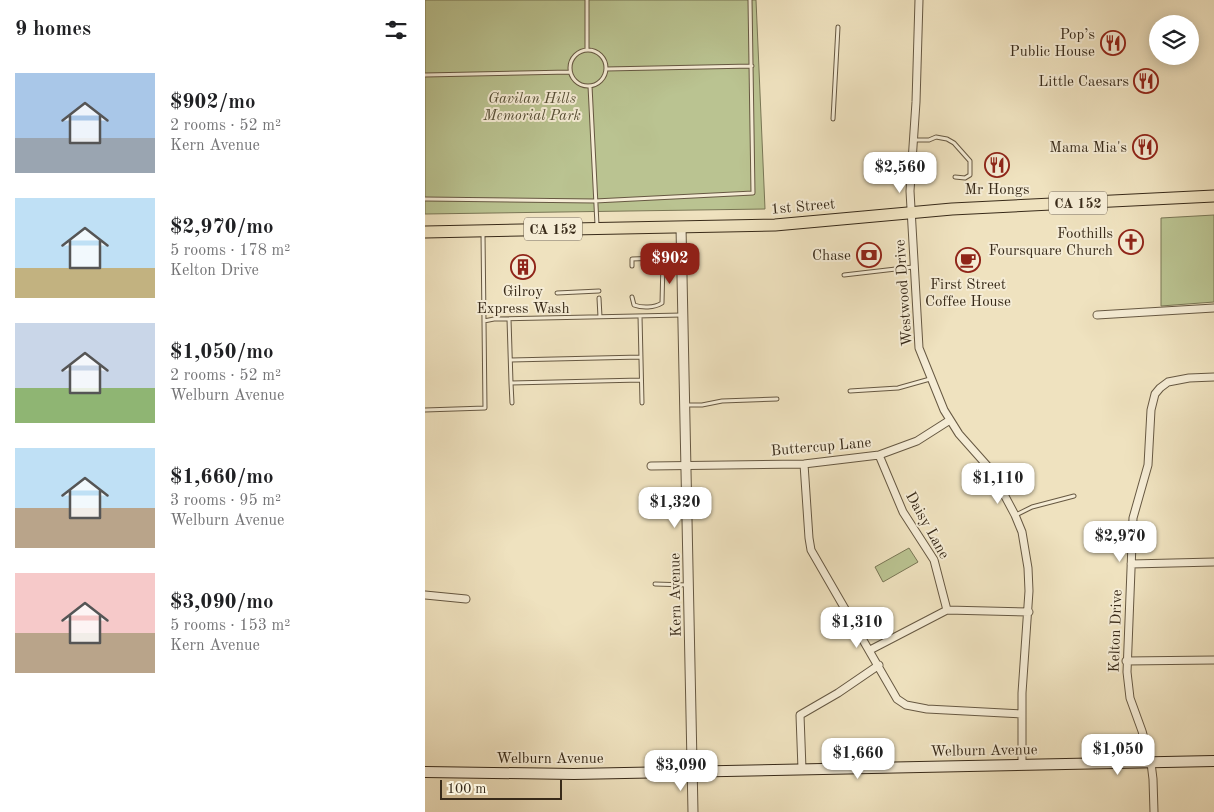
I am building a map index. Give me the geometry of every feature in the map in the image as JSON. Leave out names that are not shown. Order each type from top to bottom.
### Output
[{"type":"main road","name":"1st Street","points":[[425,232],[775,224],[912,212],[1214,196]]},
{"type":"main road","name":"Welburn Avenue","points":[[425,772],[574,774],[1022,764],[1214,762]]},
{"type":"street","name":"Westwood Drive","points":[[919,0],[916,102],[910,190],[919,348],[943,410],[959,434],[991,470],[1022,532],[1028,568],[1029,612],[1021,714],[1022,764]]},
{"type":"street","name":"Kern Avenue","points":[[681,227],[693,812]]},
{"type":"street","points":[[1097,315],[1214,308]]},
{"type":"street","name":"Kelton Drive","points":[[1154,812],[1151,763],[1131,698],[1126,661],[1133,518],[1148,464],[1151,410],[1155,394],[1167,382],[1189,378],[1214,377]]},
{"type":"street","name":"Buttercup Lane","points":[[651,466],[804,464],[879,455],[917,441],[951,420]]},
{"type":"street","name":"Daisy Lane","points":[[879,455],[903,512],[934,560],[947,610]]},
{"type":"street","points":[[804,464],[811,550],[897,699],[906,704],[927,709],[1021,714]]},
{"type":"street","points":[[1131,564],[1214,562]]},
{"type":"street","points":[[425,596],[466,600]]},
{"type":"street","points":[[870,650],[947,610],[1029,612]]},
{"type":"street","points":[[1126,661],[1214,660]]},
{"type":"street","points":[[802,769],[800,715],[879,665]]},
{"type":"lane","points":[[587,0],[587,50]]},
{"type":"lane","points":[[425,199],[595,201],[753,193],[750,0]]},
{"type":"lane","points":[[833,119],[838,27]]},
{"type":"lane","points":[[587,50],[599,54],[606,68],[602,80],[591,86],[578,84],[570,72],[572,60],[576,55],[587,50]]},
{"type":"lane","points":[[606,68],[751,66]]},
{"type":"lane","points":[[425,75],[570,72]]},
{"type":"lane","points":[[591,86],[597,228]]},
{"type":"lane","points":[[913,140],[929,140],[943,137],[954,143],[970,161],[969,175],[965,178],[955,177]]},
{"type":"lane","points":[[425,410],[485,408],[483,231]]},
{"type":"lane","points":[[631,266],[632,259],[639,258],[660,258],[663,262],[662,303],[657,306],[639,307],[633,304],[632,297]]},
{"type":"lane","points":[[845,275],[914,267]]},
{"type":"lane","points":[[557,293],[599,291]]},
{"type":"lane","points":[[599,298],[600,317]]},
{"type":"lane","points":[[484,321],[509,318],[683,315]]},
{"type":"lane","points":[[641,316],[642,403]]},
{"type":"lane","points":[[509,318],[512,403]]},
{"type":"lane","points":[[511,360],[641,357]]},
{"type":"lane","points":[[850,392],[898,388],[931,379]]},
{"type":"lane","points":[[511,383],[641,380]]},
{"type":"lane","points":[[685,405],[702,405],[722,400],[777,398]]},
{"type":"lane","points":[[1015,515],[1033,507],[1074,496]]},
{"type":"lane","points":[[655,584],[688,585]]},
{"type":"green space","name":"Gavilan Hills Memorial Park","points":[[425,0],[756,0],[765,209],[425,214]]},
{"type":"green space","points":[[1214,215],[1214,302],[1161,306],[1161,218]]},
{"type":"green space","points":[[909,548],[918,562],[883,582],[875,567]]},
{"type":"place","name":"Pop’s Public House","points":[[1113,43]]},
{"type":"place","name":"Little Caesars","points":[[1146,81]]},
{"type":"place","name":"Mama Mia's","points":[[1145,147]]},
{"type":"place","name":"Mr Hongs","points":[[997,165]]},
{"type":"place","name":"Foothills Foursquare Church","points":[[1131,242]]},
{"type":"place","name":"Chase","points":[[869,255]]},
{"type":"place","name":"First Street Coffee House","points":[[968,260]]},
{"type":"place","name":"Gilroy Express Wash","points":[[523,267]]}]
